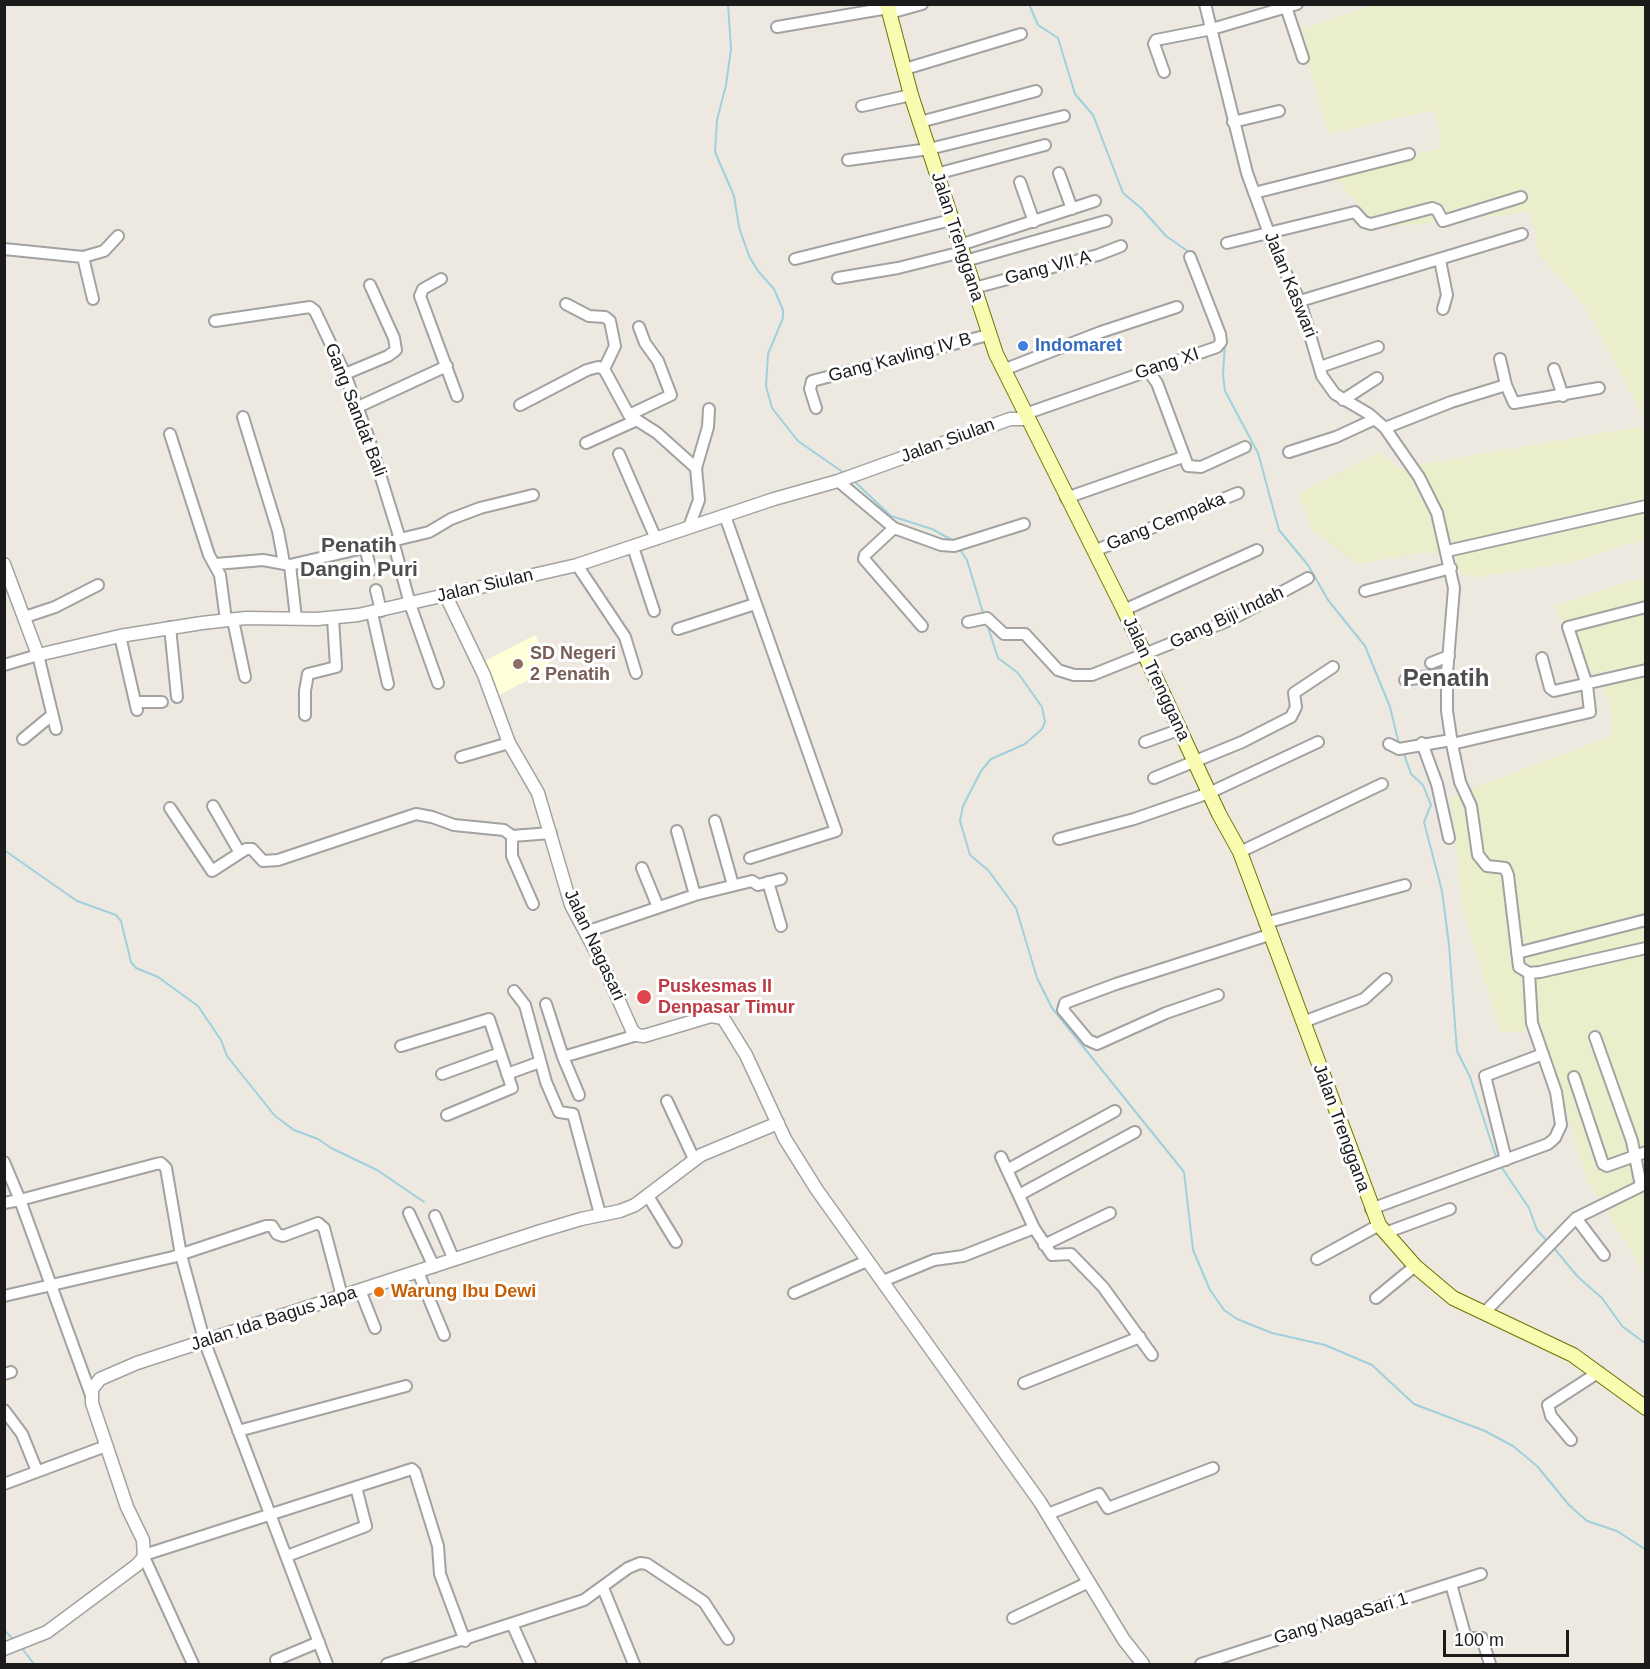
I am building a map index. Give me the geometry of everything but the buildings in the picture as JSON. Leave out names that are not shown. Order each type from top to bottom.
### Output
[{"type":"main road","name":"Jalan Trenggana","points":[[889,8],[920,122],[988,334],[1003,370],[1124,610],[1209,793],[1240,852],[1371,1209],[1382,1229],[1415,1266],[1453,1298],[1561,1349],[1599,1372],[1646,1408]]},
{"type":"street","points":[[777,27],[922,4]]},
{"type":"street","name":"Jalan Kaswari","points":[[1205,4],[1233,122],[1254,193],[1278,258],[1300,301],[1320,367],[1331,390],[1385,428],[1433,504],[1451,568],[1455,603],[1447,673],[1447,711],[1452,742],[1461,782],[1471,806],[1478,855],[1487,866],[1506,869],[1517,953]]},
{"type":"street","points":[[1164,72],[1155,41],[1212,29],[1292,6],[1303,58]]},
{"type":"street","points":[[905,69],[1021,34]]},
{"type":"street","points":[[920,122],[1036,91]]},
{"type":"street","points":[[862,106],[912,95]]},
{"type":"street","points":[[1233,122],[1280,111]]},
{"type":"street","points":[[848,160],[929,149],[1064,116]]},
{"type":"street","points":[[936,174],[1045,145]]},
{"type":"street","points":[[1254,193],[1409,154]]},
{"type":"street","points":[[1059,173],[1072,209]]},
{"type":"street","points":[[1020,182],[1034,222]]},
{"type":"street","points":[[1227,243],[1356,212],[1364,222],[1371,224],[1432,208],[1437,210],[1443,221],[1521,197]]},
{"type":"street","points":[[962,253],[1034,222],[1095,201]]},
{"type":"street","points":[[795,259],[951,220]]},
{"type":"street","points":[[838,278],[898,268],[1106,221]]},
{"type":"street","points":[[1300,301],[1522,234]]},
{"type":"street","points":[[4,249],[83,257],[104,251],[118,236]]},
{"type":"street","name":"Gang VII A","points":[[974,288],[1079,260],[1121,246]]},
{"type":"street","points":[[83,257],[93,299]]},
{"type":"street","name":"Gang XI","points":[[1025,414],[1211,350],[1221,342],[1219,328],[1190,257]]},
{"type":"street","points":[[1440,260],[1447,295],[1443,309]]},
{"type":"street","points":[[441,279],[423,289],[420,296],[457,396]]},
{"type":"street","points":[[345,374],[388,356],[396,350],[394,338],[370,285]]},
{"type":"street","points":[[566,304],[581,313],[605,317],[610,321],[615,346],[604,369]]},
{"type":"street","name":"Gang Sandat Bali","points":[[215,321],[310,307],[315,311],[358,407],[397,540],[410,604],[438,683]]},
{"type":"street","points":[[1003,370],[1101,332],[1177,307]]},
{"type":"street","points":[[586,443],[671,395],[658,362],[645,343],[639,327]]},
{"type":"street","name":"Gang Kavling IV B","points":[[816,408],[810,389],[812,381],[988,334]]},
{"type":"street","points":[[1320,367],[1377,347]]},
{"type":"street","points":[[1500,359],[1506,385],[1514,403],[1599,388]]},
{"type":"street","points":[[358,407],[447,366]]},
{"type":"street","points":[[520,405],[587,370],[598,367],[604,369],[633,418],[657,433],[696,468]]},
{"type":"street","points":[[1554,369],[1563,396]]},
{"type":"street","points":[[1149,372],[1157,383],[1188,466],[1196,468],[1245,447]]},
{"type":"street","points":[[1343,400],[1377,378]]},
{"type":"street","points":[[1385,428],[1451,402],[1506,385]]},
{"type":"street","points":[[693,526],[699,500],[696,468],[708,427],[709,409]]},
{"type":"street","name":"Jalan Siulan","points":[[38,655],[170,627],[230,620],[333,618],[376,612],[577,565],[844,479],[1025,414]]},
{"type":"street","points":[[243,417],[287,564],[296,618]]},
{"type":"street","points":[[1289,452],[1336,437],[1375,419]]},
{"type":"street","points":[[170,434],[209,555],[216,564],[245,677]]},
{"type":"street","points":[[619,454],[656,539]]},
{"type":"street","points":[[1066,498],[1183,457]]},
{"type":"street","points":[[844,479],[894,528],[941,545],[971,542],[1024,524]]},
{"type":"street","name":"Gang Cempaka","points":[[1094,551],[1238,494]]},
{"type":"street","points":[[216,564],[263,560],[287,564],[365,548],[429,532],[452,519],[480,508],[533,495]]},
{"type":"street","points":[[1447,551],[1646,506]]},
{"type":"street","points":[[721,517],[755,604],[836,831],[750,858]]},
{"type":"street","points":[[894,528],[865,555],[864,560],[922,626]]},
{"type":"street","points":[[633,547],[654,611]]},
{"type":"street","points":[[365,548],[371,570]]},
{"type":"street","points":[[1124,610],[1257,550]]},
{"type":"street","points":[[4,564],[38,655],[56,729]]},
{"type":"street","points":[[577,565],[625,637],[636,673]]},
{"type":"street","points":[[1365,591],[1451,568]]},
{"type":"street","name":"Gang Biji Indah","points":[[968,622],[987,618],[1004,634],[1024,634],[1054,667],[1074,675],[1092,675],[1232,619],[1308,578]]},
{"type":"street","points":[[25,617],[55,607],[98,585]]},
{"type":"street","points":[[376,590],[376,612],[388,684]]},
{"type":"street","name":"Jalan Nagasari","points":[[446,596],[484,675],[509,743],[538,793],[568,895],[632,1030],[637,1035]]},
{"type":"street","points":[[678,629],[755,604]]},
{"type":"street","points":[[1399,747],[1422,743],[1452,742],[1586,714],[1592,708],[1568,627],[1646,607]]},
{"type":"street","points":[[305,715],[307,676],[336,667],[333,618]]},
{"type":"street","points":[[170,627],[177,697]]},
{"type":"street","points":[[120,636],[136,706],[162,702]]},
{"type":"street","points":[[4,665],[38,655]]},
{"type":"street","points":[[1431,663],[1449,656]]},
{"type":"street","points":[[1542,658],[1551,690],[1587,685],[1646,670]]},
{"type":"street","points":[[1154,778],[1242,742],[1291,717],[1296,713],[1294,693],[1333,667]]},
{"type":"street","points":[[1405,680],[1447,673]]},
{"type":"street","points":[[23,739],[52,715]]},
{"type":"street","points":[[1145,742],[1181,729]]},
{"type":"street","points":[[1059,839],[1134,819],[1209,793],[1318,742]]},
{"type":"street","points":[[461,757],[509,743]]},
{"type":"street","points":[[1422,743],[1437,784],[1449,838]]},
{"type":"street","points":[[1240,852],[1382,784]]},
{"type":"street","points":[[213,806],[240,853]]},
{"type":"street","points":[[170,808],[212,871],[249,848],[263,861],[278,860],[417,814],[454,825],[504,830],[512,836],[551,833]]},
{"type":"street","points":[[715,821],[733,885]]},
{"type":"street","points":[[677,831],[695,895]]},
{"type":"street","points":[[512,836],[513,856],[533,904]]},
{"type":"street","points":[[642,868],[658,906]]},
{"type":"street","points":[[586,932],[695,895],[752,881],[758,885],[781,879]]},
{"type":"street","points":[[768,882],[781,926]]},
{"type":"street","points":[[1218,996],[1166,1013],[1097,1044],[1088,1040],[1063,1010],[1065,1003],[1116,984],[1267,929],[1405,885]]},
{"type":"street","points":[[1646,920],[1517,953],[1519,967],[1529,974],[1646,948]]},
{"type":"street","points":[[1371,1209],[1548,1144],[1559,1131],[1556,1092],[1532,1023],[1529,974]]},
{"type":"street","points":[[1303,1022],[1368,997],[1386,979]]},
{"type":"street","points":[[514,991],[525,1005],[540,1062],[559,1112],[573,1114],[600,1214]]},
{"type":"street","points":[[546,1004],[563,1058],[579,1095]]},
{"type":"street","points":[[563,1058],[637,1035],[711,1016],[721,1017],[746,1055],[778,1123],[817,1190],[1048,1514],[1124,1640],[1143,1665]]},
{"type":"street","points":[[401,1046],[489,1019],[512,1088],[447,1115]]},
{"type":"street","points":[[1484,1313],[1576,1218],[1641,1186],[1640,1154],[1595,1036]]},
{"type":"street","points":[[442,1074],[500,1053]]},
{"type":"street","points":[[1506,1160],[1485,1076],[1543,1054]]},
{"type":"street","points":[[507,1074],[540,1062]]},
{"type":"street","points":[[1574,1077],[1603,1164],[1607,1166],[1640,1154]]},
{"type":"street","points":[[667,1101],[694,1159]]},
{"type":"street","points":[[1007,1170],[1115,1111]]},
{"type":"street","name":"Jalan Ida Bagus Japa","points":[[100,1379],[137,1363],[205,1343],[360,1290],[600,1214],[620,1211],[648,1196],[694,1159],[778,1123]]},
{"type":"street","points":[[1019,1195],[1135,1132]]},
{"type":"street","points":[[1001,1157],[1044,1245],[1052,1255],[1071,1254],[1103,1287],[1152,1355]]},
{"type":"street","points":[[4,1162],[91,1395],[128,1507],[143,1540],[144,1556],[193,1665]]},
{"type":"street","points":[[4,1203],[161,1163],[166,1168],[181,1255],[205,1343],[327,1665]]},
{"type":"street","points":[[648,1196],[676,1242]]},
{"type":"street","points":[[1317,1259],[1382,1229],[1450,1209]]},
{"type":"street","points":[[409,1213],[434,1267]]},
{"type":"street","points":[[1044,1245],[1110,1213]]},
{"type":"street","points":[[435,1216],[454,1260]]},
{"type":"street","points":[[1576,1218],[1604,1255]]},
{"type":"street","points":[[4,1296],[181,1255],[266,1226],[272,1226],[277,1234],[283,1236],[318,1223],[324,1228],[342,1296]]},
{"type":"street","points":[[883,1281],[934,1260],[963,1256],[1034,1228]]},
{"type":"street","points":[[794,1293],[867,1261]]},
{"type":"street","points":[[1376,1298],[1415,1266]]},
{"type":"street","points":[[418,1272],[444,1335]]},
{"type":"street","points":[[360,1290],[375,1328]]},
{"type":"street","points":[[1024,1383],[1140,1337]]},
{"type":"street","points":[[81,1369],[100,1379],[94,1384],[91,1395]]},
{"type":"street","points":[[1571,1440],[1551,1416],[1548,1405],[1599,1372]]},
{"type":"street","points":[[238,1431],[405,1386]]},
{"type":"street","points":[[4,1410],[22,1434],[37,1471]]},
{"type":"street","points":[[4,1485],[106,1446]]},
{"type":"street","points":[[4,1649],[39,1637],[137,1565],[144,1556],[410,1468],[414,1470],[438,1545],[440,1574],[465,1641]]},
{"type":"street","points":[[1048,1514],[1099,1494],[1107,1508],[1213,1468]]},
{"type":"street","points":[[286,1556],[366,1526],[356,1486]]},
{"type":"street","points":[[387,1665],[513,1626],[584,1600],[628,1568],[647,1564],[704,1602],[728,1639]]},
{"type":"street","name":"Gang NagaSari 1","points":[[1201,1665],[1481,1574]]},
{"type":"street","points":[[1012,1618],[1089,1582]]},
{"type":"street","points":[[1451,1584],[1467,1638],[1482,1638],[1490,1665]]},
{"type":"street","points":[[603,1588],[634,1665]]},
{"type":"street","points":[[513,1626],[530,1665]]},
{"type":"street","points":[[276,1660],[319,1642]]},
{"type":"shaded area","points":[[1372,5],[1645,5],[1645,419],[1584,305],[1539,254],[1531,212],[1380,228],[1333,176],[1440,148],[1439,129],[1433,110],[1329,134],[1298,30]]},
{"type":"shaded area","points":[[1645,426],[1645,539],[1570,562],[1470,578],[1432,551],[1356,564],[1311,529],[1298,494],[1380,452],[1399,468]]},
{"type":"shaded area","points":[[1645,577],[1645,1274],[1588,1182],[1541,1030],[1501,1032],[1463,913],[1451,796],[1612,736],[1609,700],[1553,606]]},
{"type":"shaded area","name":"SD Negeri 2 Penatih","points":[[535,635],[551,668],[499,695],[485,661]]},
{"type":"waterway","points":[[728,4],[731,49],[726,85],[717,120],[715,152],[734,196],[739,227],[749,256],[758,271],[774,289],[783,310],[783,318],[768,354],[766,386],[772,408],[798,441],[844,473]]},
{"type":"waterway","points":[[1029,4],[1038,25],[1058,38],[1075,94],[1093,115],[1123,193],[1141,208],[1166,236],[1189,252]]},
{"type":"waterway","points":[[1225,343],[1223,375],[1225,391],[1258,453],[1279,530],[1308,565],[1328,600],[1365,646],[1390,707],[1399,744]]},
{"type":"waterway","points":[[853,480],[891,516],[932,529],[954,541]]},
{"type":"waterway","points":[[959,548],[967,560],[984,616]]},
{"type":"waterway","points":[[987,624],[998,658],[1018,673],[1042,707],[1045,722],[1042,729],[1025,744],[991,759],[981,771],[963,806],[960,821],[970,855],[988,870],[1016,908],[1037,978],[1052,1008],[1184,1172],[1193,1250],[1210,1290],[1224,1310],[1237,1319],[1272,1333],[1325,1345],[1372,1365],[1414,1404],[1485,1431],[1513,1446],[1537,1466],[1569,1505],[1587,1521],[1617,1531],[1646,1550]]},
{"type":"waterway","points":[[1403,751],[1411,774],[1423,785],[1431,805],[1424,822],[1442,891],[1449,945],[1457,1051],[1470,1077],[1497,1160]]},
{"type":"waterway","points":[[4,850],[77,901],[116,915],[121,921],[131,962],[136,968],[158,977],[198,1006],[221,1040],[227,1056],[275,1116],[294,1130],[318,1139],[331,1148],[377,1170],[424,1202]]},
{"type":"waterway","points":[[1500,1165],[1529,1208],[1537,1230],[1547,1241]]},
{"type":"waterway","points":[[1553,1247],[1578,1277],[1602,1298],[1622,1326],[1646,1344]]},
{"type":"waterway","points":[[4,1630],[15,1641]]},
{"type":"waterway","points":[[21,1647],[34,1664]]},
{"type":"place","name":"Indomaret","points":[[1023,346]]},
{"type":"place","name":"SD Negeri 2 Penatih","points":[[518,664]]},
{"type":"place","name":"Puskesmas II Denpasar Timur","points":[[644,997]]},
{"type":"place","name":"Warung Ibu Dewi","points":[[379,1292]]},
{"type":"district","name":"Penatih Dangin Puri","points":[[359,558]]},
{"type":"district","name":"Penatih","points":[[1446,679]]}]
